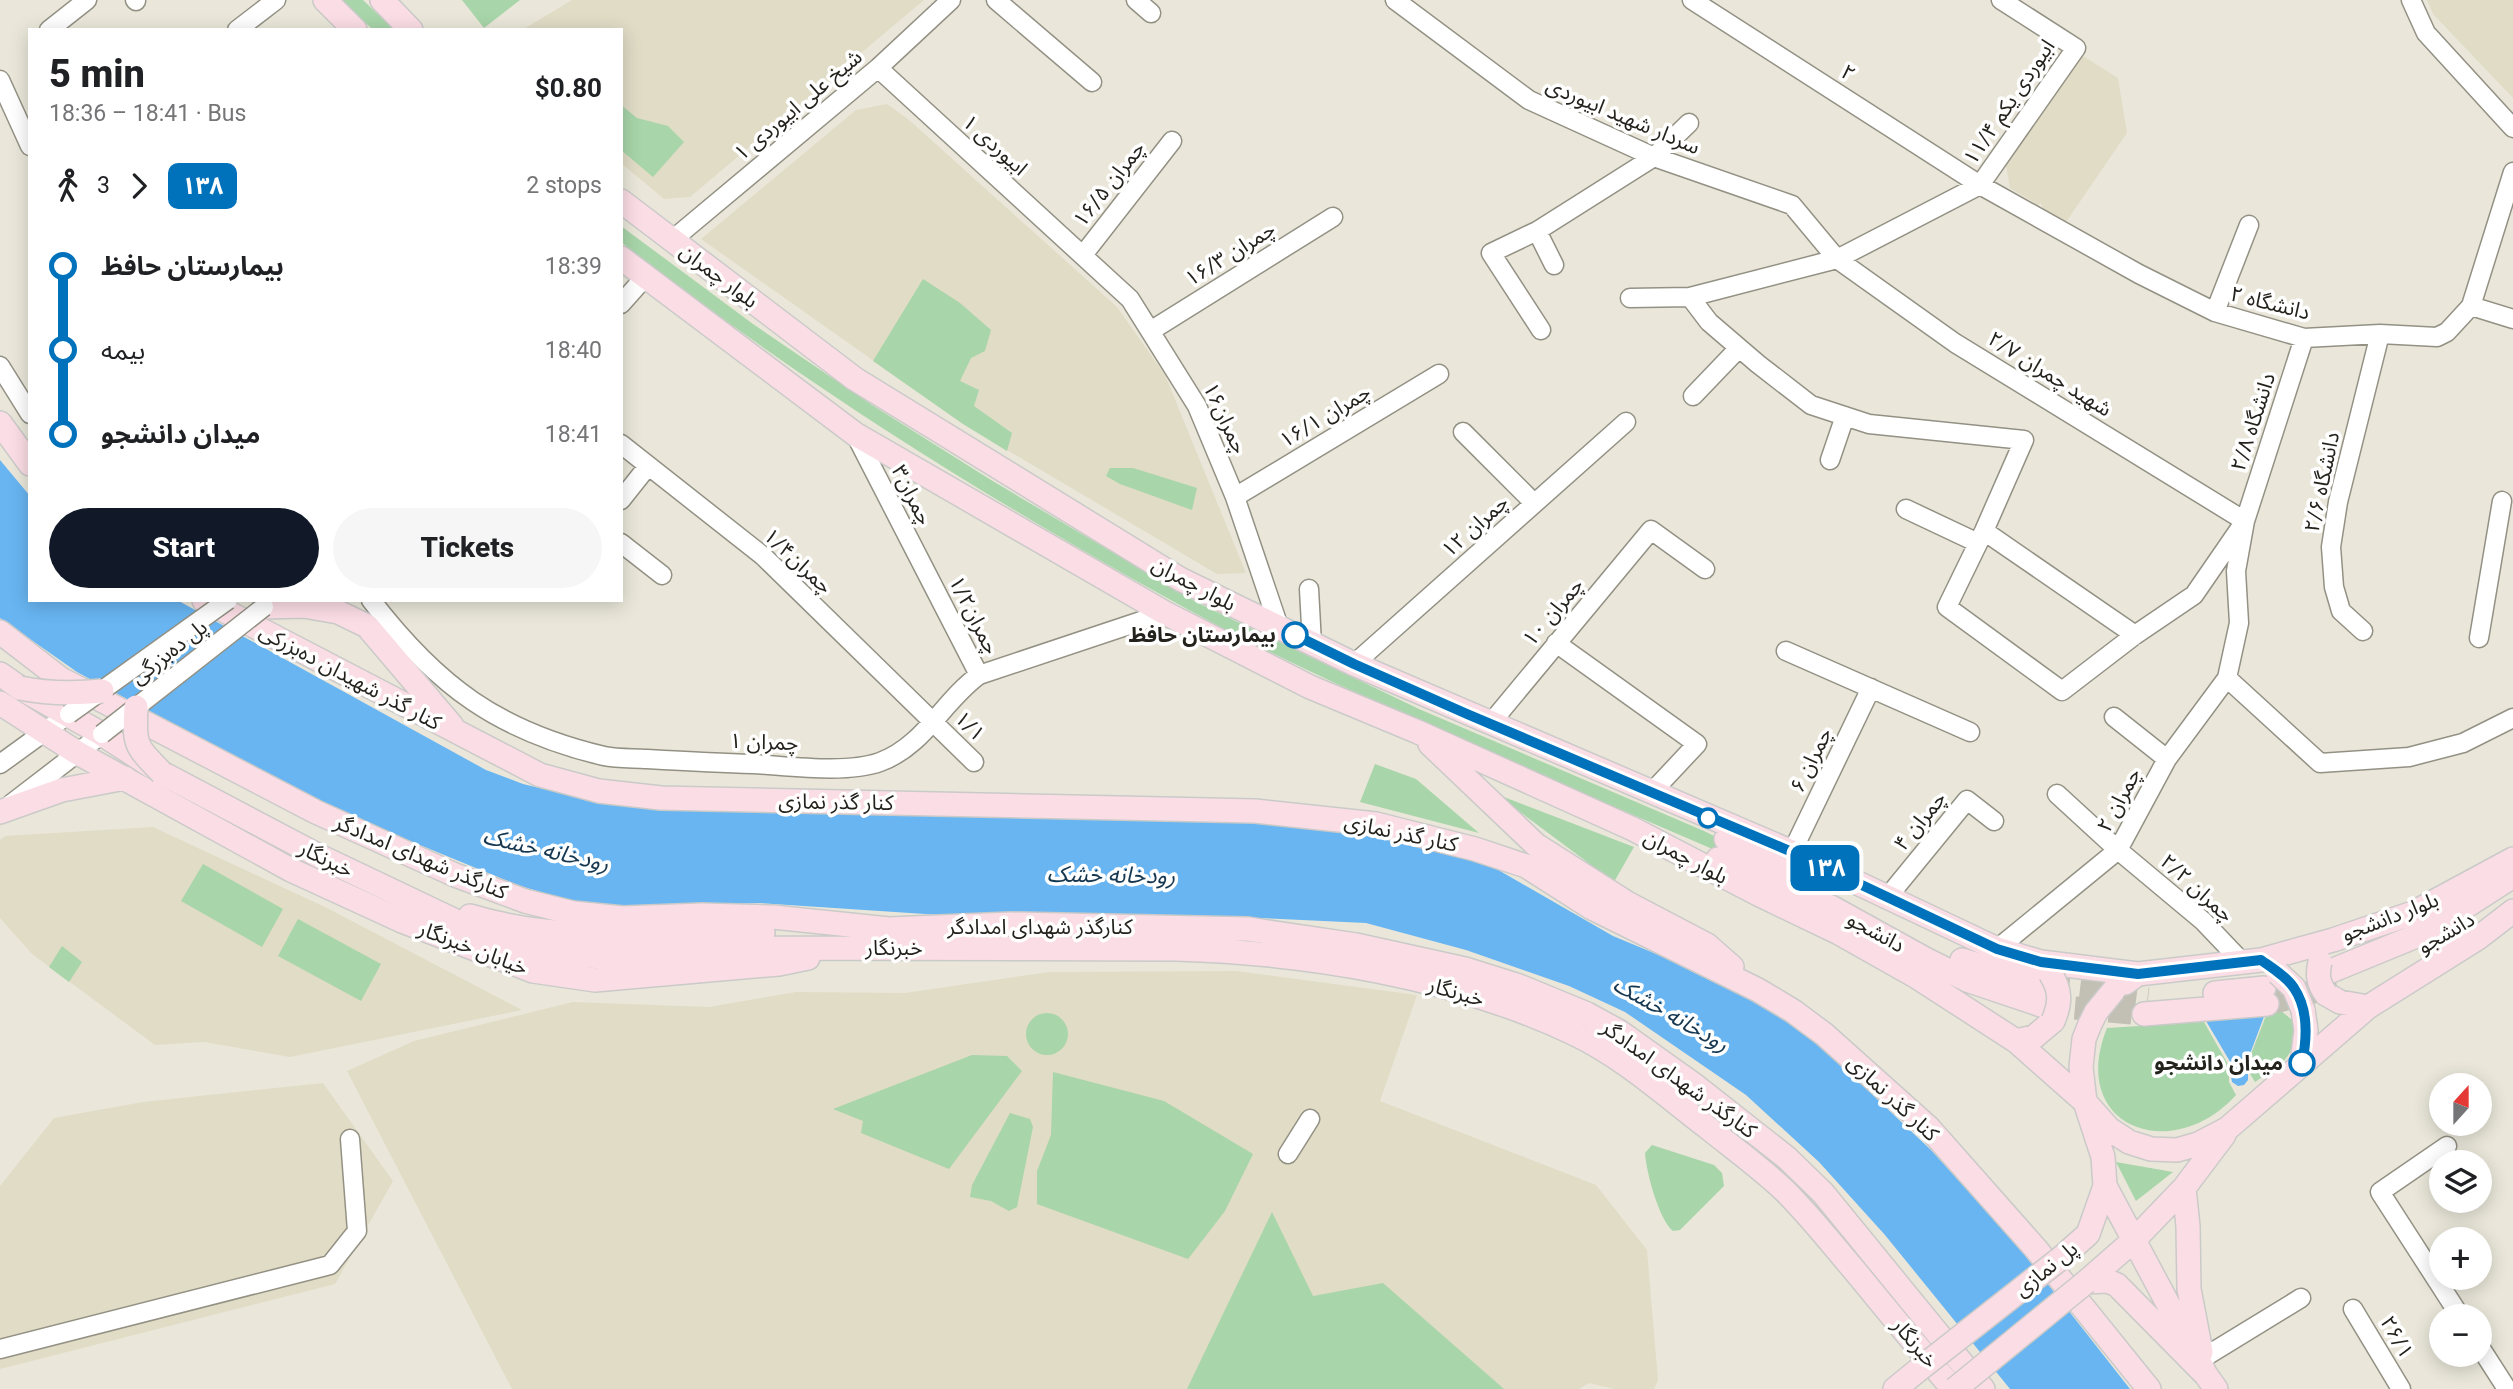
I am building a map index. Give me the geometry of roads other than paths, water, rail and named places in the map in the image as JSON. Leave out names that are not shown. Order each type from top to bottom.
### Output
[{"type":"main road","points":[[325,0],[353,28]]},
{"type":"main road","points":[[382,0],[409,28]]},
{"type":"main road","name":"بلوار چمران","points":[[623,203],[855,379],[1180,579],[1354,664],[1792,852],[1886,899],[1997,949],[2046,990],[2138,974]]},
{"type":"main road","name":"بلوار چمران","points":[[623,260],[855,434],[1165,613],[1310,687],[1418,732],[1633,829],[1839,933],[1917,977],[2016,1041],[2085,1102]]},
{"type":"main road","points":[[0,423],[28,461]]},
{"type":"main road","name":"کنار گذر شهیدان ده‌بزرکی","points":[[208,602],[459,735]]},
{"type":"main road","points":[[267,604],[304,606],[338,612],[367,626],[459,735]]},
{"type":"main road","name":"کنارگذر شهدای امدادگر","points":[[0,632],[61,679],[316,812],[455,875],[525,901],[573,913],[623,918],[702,915],[761,917],[889,929],[1011,924],[1248,929],[1356,945],[1465,969],[1519,986],[1587,1014],[1620,1032],[1693,1084],[1787,1158],[1823,1194],[1983,1389]]},
{"type":"main road","name":"خبرنگار","points":[[0,674],[162,773],[319,856],[489,937],[538,949],[600,957],[756,948],[1176,948],[1245,951],[1326,961],[1445,988],[1504,1006],[1573,1033],[1639,1074],[1785,1191],[1954,1389]]},
{"type":"main road","points":[[20,688],[65,695],[102,691]]},
{"type":"main road","points":[[0,703],[44,733],[125,778]]},
{"type":"main road","points":[[136,707],[134,736],[141,751],[162,773]]},
{"type":"main road","points":[[1418,732],[1536,845],[1628,903],[1707,945],[1758,990]]},
{"type":"main road","name":"کنار گذر نمازی","points":[[459,735],[540,775],[599,791],[661,798],[1255,811],[1376,824],[1475,849],[1526,866],[1592,908],[1758,990],[1824,1034],[1929,1128],[2036,1249],[2150,1389]]},
{"type":"main road","points":[[0,812],[62,790],[125,778]]},
{"type":"main road","name":"خیابان خبرنگار","points":[[125,778],[291,870],[402,921],[533,971],[595,981],[779,964],[854,949]]},
{"type":"main road","name":"دانشجو","points":[[1651,793],[1735,845],[1933,947],[1976,967],[2046,990]]},
{"type":"main road","name":"دانشجو","points":[[1633,829],[1738,867],[1831,907],[1967,980],[2046,990]]},
{"type":"main road","name":"بلوار دانشجو","points":[[2263,978],[2333,940],[2413,913],[2513,859]]},
{"type":"main road","name":"دانشجو","points":[[2329,978],[2426,932],[2513,876]]},
{"type":"main road","name":"دانشجو","points":[[2329,978],[2431,944],[2513,892]]},
{"type":"main road","points":[[404,896],[482,920],[581,933],[779,934],[889,929]]},
{"type":"main road","points":[[2302,1063],[2306,1030],[2303,1010],[2294,988],[2263,978],[2138,974],[2114,990],[2096,1012],[2084,1039],[2081,1068],[2085,1102],[2109,1129],[2129,1142],[2151,1149],[2177,1150],[2198,1144],[2227,1129],[2368,1007],[2478,938],[2513,911]]},
{"type":"main road","points":[[2333,940],[2329,978],[2340,1002],[2368,1007]]},
{"type":"main road","points":[[2146,1007],[2263,978]]},
{"type":"main road","points":[[2016,1041],[2034,1037],[2046,990]]},
{"type":"main road","name":"پل نمازی","points":[[1895,1389],[2062,1258],[2088,1234],[2105,1186],[2103,1157],[2085,1102]]},
{"type":"main road","name":"پل نمازی","points":[[1954,1389],[2134,1240],[2184,1188],[2227,1129]]},
{"type":"main road","points":[[2105,1186],[2208,1374]]},
{"type":"main road","points":[[2184,1188],[2188,1226],[2189,1289],[2208,1374]]},
{"type":"main road","points":[[2086,1282],[2108,1281],[2117,1285],[2208,1374]]},
{"type":"street","points":[[52,28],[87,0]]},
{"type":"street","points":[[240,28],[276,0]]},
{"type":"street","name":"شیخ علی ابیوردی ۱","points":[[671,241],[878,68],[951,0]]},
{"type":"street","points":[[996,0],[1092,82]]},
{"type":"street","points":[[1136,0],[1151,13]]},
{"type":"street","name":"سردار شهید ابیوردی","points":[[1395,0],[1529,100],[1654,157],[1791,205],[1837,259]]},
{"type":"street","name":"۲","points":[[1692,0],[1980,184]]},
{"type":"street","name":"۱۱/۴ ابیوردی یکم","points":[[1980,184],[2076,48],[2001,0]]},
{"type":"street","points":[[2411,0],[2426,33],[2513,128]]},
{"type":"street","name":"۱ ابیوردی","points":[[878,68],[1083,255]]},
{"type":"street","points":[[0,80],[28,142]]},
{"type":"street","points":[[1541,330],[1491,253],[1537,231],[1654,157],[1689,123]]},
{"type":"street","name":"۱۶/۵ چمران","points":[[1083,255],[1172,141]]},
{"type":"street","name":"۲ دانشگاه","points":[[1980,184],[2139,274],[2214,312],[2304,338],[2380,334],[2437,337],[2447,332],[2471,306],[2513,172]]},
{"type":"street","points":[[1630,298],[1690,297],[1837,259],[1980,184]]},
{"type":"street","name":"۱۶/۳ چمران","points":[[1152,330],[1333,217]]},
{"type":"street","points":[[2214,312],[2249,225]]},
{"type":"street","points":[[1537,231],[1554,265]]},
{"type":"street","name":"چمران۱۶","points":[[1083,255],[1130,299],[1152,330],[1197,406],[1235,497],[1279,627]]},
{"type":"street","name":"۲/۷ شهید چمران","points":[[1837,259],[1955,342],[2245,521]]},
{"type":"street","points":[[623,302],[645,277]]},
{"type":"street","points":[[1690,297],[1709,322],[1811,405],[1870,424],[2024,440],[1947,607],[2062,691],[2135,635],[2194,595],[2245,521]]},
{"type":"street","points":[[2471,306],[2513,320]]},
{"type":"street","name":"۲/۶ دانشگاه","points":[[2364,631],[2342,611],[2334,587],[2331,547],[2338,502],[2380,334]]},
{"type":"street","name":"۲/۸ دانشگاه","points":[[2245,521],[2304,338]]},
{"type":"street","points":[[1693,396],[1740,348]]},
{"type":"street","points":[[0,366],[28,411]]},
{"type":"street","name":"۱۶/۱ چمران","points":[[1235,497],[1439,374]]},
{"type":"street","points":[[1830,460],[1845,416]]},
{"type":"street","name":"۱۲ چمران","points":[[1354,664],[1626,422]]},
{"type":"street","points":[[1463,432],[1534,503]]},
{"type":"street","name":"چمران۳","points":[[855,434],[928,577]]},
{"type":"street","name":"چمران۱/۴","points":[[623,446],[763,556],[934,722]]},
{"type":"street","points":[[623,497],[648,466]]},
{"type":"street","points":[[2508,496],[2513,520]]},
{"type":"street","points":[[2479,638],[2508,496]]},
{"type":"street","points":[[1906,509],[1981,537],[2060,583],[2135,635]]},
{"type":"street","points":[[2245,521],[2236,571],[2239,623],[2227,678],[2320,763],[2409,757],[2463,743],[2513,718]]},
{"type":"street","name":"۱۰ چمران","points":[[1490,724],[1651,530],[1705,569]]},
{"type":"street","points":[[623,544],[662,575]]},
{"type":"street","name":"چمران۱/۲","points":[[928,577],[979,675]]},
{"type":"street","points":[[1309,589],[1312,644]]},
{"type":"street","name":"پل ده‌بزرگی","points":[[0,764],[225,602]]},
{"type":"street","name":"چمران ۱","points":[[371,602],[421,659],[453,688],[482,709],[526,732],[607,756],[839,768],[879,762],[904,750],[934,722],[960,689],[979,675],[1165,613]]},
{"type":"street","name":"پل ده‌بزرگی","points":[[0,812],[267,604]]},
{"type":"street","points":[[1556,643],[1697,744],[1651,793]]},
{"type":"street","points":[[1786,650],[1970,732]]},
{"type":"street","name":"۲ چمران","points":[[1997,949],[2118,850],[2167,759],[2227,678]]},
{"type":"street","name":"۶ چمران","points":[[1792,852],[1871,688]]},
{"type":"street","points":[[2114,717],[2167,759]]},
{"type":"street","name":"۱/۱","points":[[934,722],[974,762]]},
{"type":"street","name":"۲/۲ چمران","points":[[2057,794],[2118,850],[2203,920],[2263,978]]},
{"type":"street","name":"۴ چمران","points":[[1886,899],[1967,800],[1994,821]]},
{"type":"street","points":[[1288,1154],[1310,1119]]},
{"type":"street","points":[[0,1349],[330,1265],[357,1231],[350,1139]]},
{"type":"street","points":[[2448,1146],[2380,1192],[2452,1304]]},
{"type":"street","points":[[2208,1374],[2301,1298]]},
{"type":"street","name":"۲۶/۱","points":[[2353,1309],[2401,1389]]},
{"type":"street","points":[[2492,1366],[2507,1389]]},
{"type":"water","name":"رودخانه خشک","points":[[0,460],[28,494],[28,602],[181,602],[486,770],[523,784],[610,805],[1262,822],[1376,836],[1488,864],[1613,936],[1714,978],[1787,1014],[1931,1150],[2017,1245],[2130,1389],[2010,1389],[1885,1235],[1819,1162],[1746,1095],[1625,1012],[1569,986],[1466,950],[1366,923],[1259,918],[1001,919],[760,903],[600,909],[520,886],[320,804],[77,672],[0,618]]},
{"type":"water","points":[[2265,1014],[2244,1070],[2248,1074],[2248,1080],[2244,1085],[2238,1086],[2232,1082],[2231,1076],[2235,1070],[2206,1021]]},
{"type":"tunnel","points":[[2267,1004],[2337,986]]},
{"type":"tunnel","points":[[2046,987],[2148,999]]},
{"type":"tunnel","points":[[2041,1005],[2144,1014]]},
{"type":"place","name":"بیمارستان حافظ","points":[[1295,635]]},
{"type":"place","name":"میدان دانشجو","points":[[2302,1063]]}]
